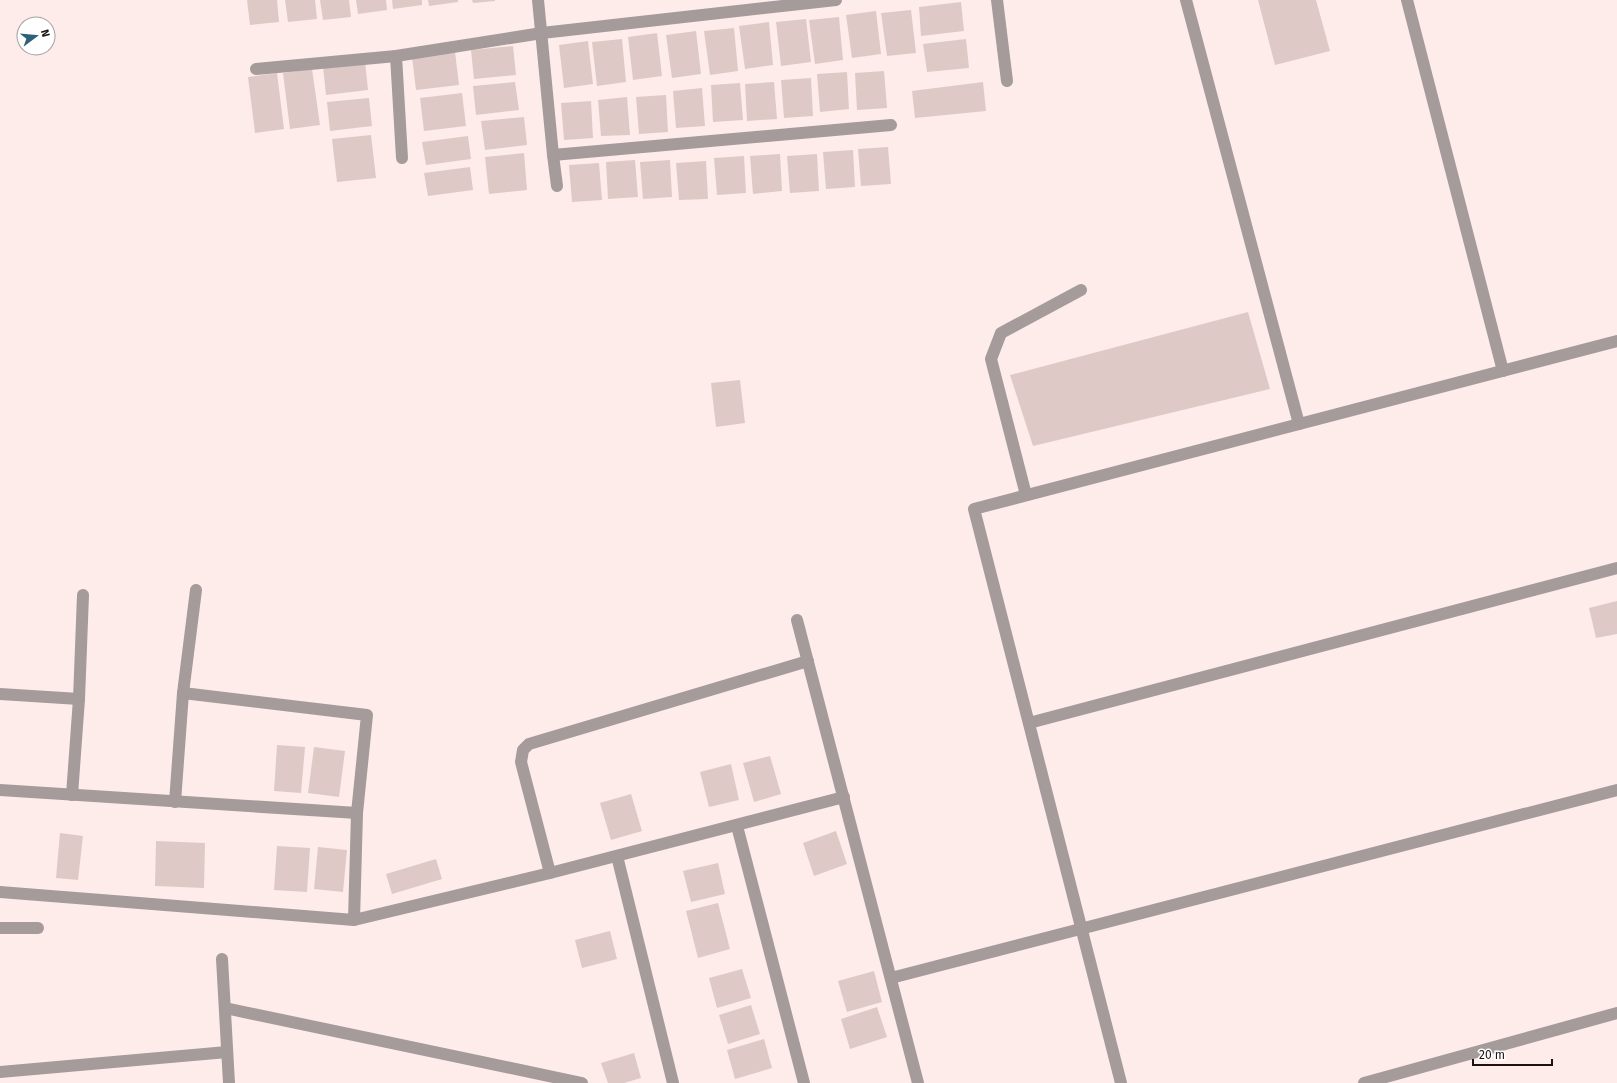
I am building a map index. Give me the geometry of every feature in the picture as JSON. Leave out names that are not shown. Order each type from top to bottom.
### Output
[{"type":"street","points":[[538,0],[553,155],[558,186]]},
{"type":"street","points":[[256,69],[396,56],[542,33],[836,0]]},
{"type":"street","points":[[997,0],[1007,81]]},
{"type":"street","points":[[1186,0],[1299,424]]},
{"type":"street","points":[[1407,0],[1503,371]]},
{"type":"street","points":[[396,56],[402,158]]},
{"type":"street","points":[[553,155],[891,125]]},
{"type":"street","points":[[1026,495],[991,359],[1001,333],[1081,290]]},
{"type":"street","points":[[1121,1083],[974,509],[1617,341]]},
{"type":"street","points":[[1029,724],[1617,568]]},
{"type":"street","points":[[175,802],[183,693],[196,590]]},
{"type":"street","points":[[72,795],[79,699],[83,595]]},
{"type":"street","points":[[797,620],[918,1083]]},
{"type":"street","points":[[550,874],[521,762],[523,750],[529,744],[808,660]]},
{"type":"street","points":[[183,693],[367,716],[356,813],[354,920]]},
{"type":"street","points":[[0,694],[79,699]]},
{"type":"street","points":[[0,790],[356,813]]},
{"type":"street","points":[[891,978],[1617,790]]},
{"type":"street","points":[[0,892],[354,920],[550,874],[844,797]]},
{"type":"street","points":[[737,826],[804,1083]]},
{"type":"street","points":[[617,856],[673,1083]]},
{"type":"street","points":[[0,928],[38,928]]},
{"type":"street","points":[[222,959],[229,1083]]},
{"type":"street","points":[[225,1008],[582,1083]]},
{"type":"street","points":[[1364,1083],[1617,1013]]},
{"type":"street","points":[[0,1072],[227,1052]]},
{"type":"building","points":[[247,0],[277,0],[279,22],[250,25]]},
{"type":"building","points":[[285,0],[315,0],[317,19],[288,22]]},
{"type":"building","points":[[320,0],[349,0],[351,17],[323,20]]},
{"type":"building","points":[[356,0],[386,0],[387,10],[358,14]]},
{"type":"building","points":[[392,0],[422,0],[422,5],[393,9]]},
{"type":"building","points":[[428,0],[458,0],[458,2],[429,6]]},
{"type":"building","points":[[472,0],[495,0],[495,1],[473,3]]},
{"type":"building","points":[[1258,0],[1316,0],[1330,51],[1275,65]]},
{"type":"building","points":[[961,2],[964,31],[921,36],[919,7]]},
{"type":"building","points":[[911,10],[916,53],[887,56],[881,13]]},
{"type":"building","points":[[876,11],[881,54],[852,58],[846,15]]},
{"type":"building","points":[[839,17],[843,60],[815,64],[809,20]]},
{"type":"building","points":[[806,19],[811,62],[781,66],[776,22]]},
{"type":"building","points":[[769,22],[773,65],[745,69],[739,26]]},
{"type":"building","points":[[734,28],[738,71],[710,75],[704,31]]},
{"type":"building","points":[[696,31],[701,74],[672,78],[666,35]]},
{"type":"building","points":[[657,33],[662,76],[633,80],[628,37]]},
{"type":"building","points":[[622,39],[626,82],[597,86],[592,42]]},
{"type":"building","points":[[966,39],[969,68],[927,72],[923,44]]},
{"type":"building","points":[[588,41],[593,84],[564,88],[559,45]]},
{"type":"building","points":[[513,46],[516,75],[474,79],[471,50]]},
{"type":"building","points":[[455,52],[459,85],[416,90],[412,57]]},
{"type":"building","points":[[365,61],[368,90],[326,95],[323,66]]},
{"type":"building","points":[[312,69],[320,125],[290,129],[283,73]]},
{"type":"building","points":[[884,71],[887,108],[857,110],[855,73]]},
{"type":"building","points":[[847,72],[849,109],[820,112],[817,74]]},
{"type":"building","points":[[277,73],[284,129],[255,133],[248,77]]},
{"type":"building","points":[[811,78],[813,116],[784,118],[781,80]]},
{"type":"building","points":[[515,82],[519,110],[476,115],[473,86]]},
{"type":"building","points":[[774,82],[777,119],[747,121],[745,84]]},
{"type":"building","points":[[983,82],[986,111],[915,118],[912,91]]},
{"type":"building","points":[[740,83],[743,120],[713,122],[711,85]]},
{"type":"building","points":[[702,88],[705,126],[676,128],[673,91]]},
{"type":"building","points":[[462,93],[466,126],[424,131],[420,98]]},
{"type":"building","points":[[666,95],[668,132],[639,134],[636,97]]},
{"type":"building","points":[[627,97],[630,135],[601,136],[598,100]]},
{"type":"building","points":[[369,98],[372,126],[330,131],[327,102]]},
{"type":"building","points":[[591,101],[593,138],[564,140],[561,103]]},
{"type":"building","points":[[524,117],[527,145],[485,150],[481,121]]},
{"type":"building","points":[[371,135],[376,178],[337,182],[332,139]]},
{"type":"building","points":[[468,136],[471,159],[426,165],[422,142]]},
{"type":"building","points":[[888,147],[891,184],[861,186],[858,149]]},
{"type":"building","points":[[853,150],[855,187],[826,189],[823,152]]},
{"type":"building","points":[[524,153],[527,190],[489,194],[485,157]]},
{"type":"building","points":[[780,154],[782,191],[753,194],[750,156]]},
{"type":"building","points":[[817,154],[819,191],[790,193],[787,156]]},
{"type":"building","points":[[744,156],[746,193],[717,195],[714,158]]},
{"type":"building","points":[[635,160],[638,197],[608,199],[606,162]]},
{"type":"building","points":[[670,160],[672,197],[643,199],[640,162]]},
{"type":"building","points":[[706,161],[708,199],[679,200],[676,163]]},
{"type":"building","points":[[599,163],[602,200],[572,202],[569,165]]},
{"type":"building","points":[[470,167],[473,190],[428,196],[424,173]]},
{"type":"building","points":[[1248,312],[1270,389],[1033,446],[1010,375]]},
{"type":"building","points":[[740,380],[745,423],[716,427],[711,383]]},
{"type":"building","points":[[1617,601],[1617,634],[1596,638],[1589,608]]},
{"type":"building","points":[[277,745],[305,747],[301,793],[274,791]]},
{"type":"building","points":[[314,747],[345,751],[339,797],[308,793]]},
{"type":"building","points":[[770,756],[781,794],[754,802],[743,763]]},
{"type":"building","points":[[731,764],[739,800],[709,807],[700,772]]},
{"type":"building","points":[[631,794],[642,831],[611,840],[600,803]]},
{"type":"building","points":[[836,831],[847,864],[814,876],[803,843]]},
{"type":"building","points":[[60,833],[83,836],[78,880],[56,878]]},
{"type":"building","points":[[156,841],[205,843],[204,888],[155,886]]},
{"type":"building","points":[[277,846],[310,848],[307,892],[274,890]]},
{"type":"building","points":[[318,847],[347,850],[343,892],[314,889]]},
{"type":"building","points":[[436,859],[442,879],[392,894],[386,874]]},
{"type":"building","points":[[718,863],[725,894],[691,902],[683,871]]},
{"type":"building","points":[[718,903],[730,949],[698,958],[686,911]]},
{"type":"building","points":[[610,931],[617,959],[582,968],[575,940]]},
{"type":"building","points":[[742,969],[751,998],[717,1008],[709,978]]},
{"type":"building","points":[[874,971],[882,1002],[847,1012],[838,981]]},
{"type":"building","points":[[751,1005],[760,1034],[728,1044],[719,1015]]},
{"type":"building","points":[[877,1007],[887,1037],[850,1049],[841,1019]]},
{"type":"building","points":[[764,1039],[772,1068],[735,1079],[727,1050]]},
{"type":"building","points":[[634,1053],[641,1078],[624,1083],[608,1083],[601,1063]]}]
